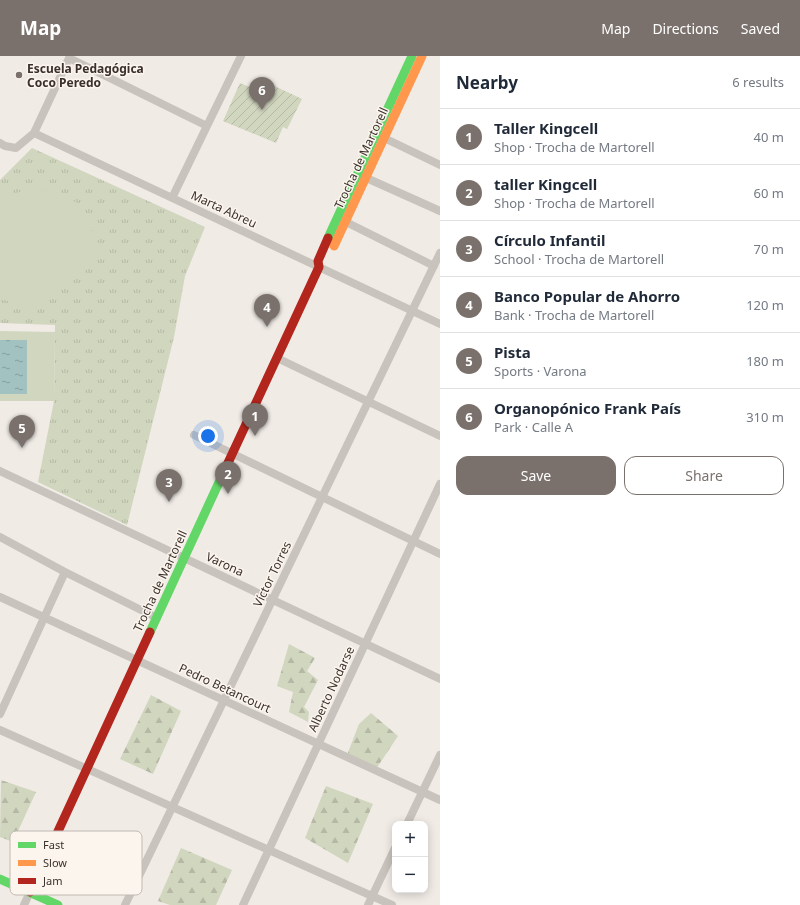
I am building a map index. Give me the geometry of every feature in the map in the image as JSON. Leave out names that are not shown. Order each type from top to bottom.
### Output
[{"type":"street","points":[[172,198],[241,56]]},
{"type":"street","name":"Trocha de Martorell","points":[[380,136],[412,56]]},
{"type":"street","name":"Trocha de Martorell","points":[[58,831],[319,267],[325,264],[341,220],[380,136],[422,56]]},
{"type":"street","points":[[0,143],[5,146],[16,148],[34,133],[70,57],[207,126]]},
{"type":"street","name":"Marta Abreu","points":[[34,133],[440,324]]},
{"type":"street","points":[[380,136],[440,165]]},
{"type":"street","points":[[362,175],[440,211]]},
{"type":"street","points":[[341,220],[434,266]]},
{"type":"street","name":"Víctor Torres","points":[[142,870],[440,253]]},
{"type":"street","points":[[277,358],[440,436]]},
{"type":"street","points":[[194,435],[440,554]]},
{"type":"street","name":"Varona","points":[[0,471],[440,679]]},
{"type":"street","name":"Alberto Nodarse","points":[[243,905],[440,484]]},
{"type":"street","points":[[1,540],[157,618]]},
{"type":"street","points":[[0,714],[65,572]]},
{"type":"street","name":"Pedro Betancourt","points":[[0,597],[440,800]]},
{"type":"street","points":[[0,730],[392,905]]},
{"type":"street","points":[[408,821],[440,755]]},
{"type":"street","points":[[368,905],[392,854]]},
{"type":"street","points":[[0,879],[10,883]]},
{"type":"street","name":"Trocha de Martorell","points":[[24,905],[29,895]]},
{"type":"street","points":[[36,895],[58,905]]},
{"type":"street","name":"Víctor Torres","points":[[125,905],[130,895]]},
{"type":"green space","points":[[264,81],[302,99],[287,129],[283,127],[276,143],[223,121],[240,83],[259,91]]},
{"type":"green space","points":[[32,148],[205,227],[185,276],[174,337],[127,525],[38,482],[54,401],[55,325],[0,323],[0,180]]},
{"type":"green space","points":[[35,187],[76,202],[102,249],[49,299],[27,310],[3,299],[0,291],[0,198]]},
{"type":"green space","points":[[0,331],[55,332],[54,401],[0,401]]},
{"type":"green space","points":[[289,644],[315,658],[307,671],[318,680],[304,707],[309,712],[308,722],[289,712],[293,692],[277,686]]},
{"type":"green space","points":[[151,695],[181,711],[153,774],[120,759]]},
{"type":"green space","points":[[371,713],[398,736],[376,769],[347,755],[359,724]]},
{"type":"green space","points":[[1,780],[36,792],[18,831],[10,831],[10,841],[0,837]]},
{"type":"green space","points":[[326,786],[373,804],[348,863],[305,838]]},
{"type":"green space","points":[[181,848],[232,870],[216,905],[170,905],[158,901]]},
{"type":"water","points":[[0,340],[27,340],[27,394],[0,394]]},
{"type":"traffic: fast","points":[[328,238],[412,56]]},
{"type":"traffic: fast","points":[[150,632],[221,478]]},
{"type":"traffic: fast","points":[[0,879],[10,883]]},
{"type":"traffic: fast","points":[[36,895],[58,905]]},
{"type":"traffic: slow","points":[[334,246],[422,56]]},
{"type":"traffic: jam","points":[[221,478],[319,267],[318,261],[328,238]]},
{"type":"traffic: jam","points":[[58,831],[150,632]]},
{"type":"place","name":"Escuela Pedagógica Coco Peredo","points":[[19,75]]},
{"type":"place","name":"Organopónico Frank País","points":[[262,110]]},
{"type":"place","name":"Banco Popular de Ahorro","points":[[267,327]]},
{"type":"place","name":"Taller Kingcell","points":[[255,436]]},
{"type":"place","name":"Pista","points":[[22,448]]},
{"type":"place","name":"taller Kingcell","points":[[228,494]]},
{"type":"place","name":"Círculo Infantil","points":[[169,502]]}]
